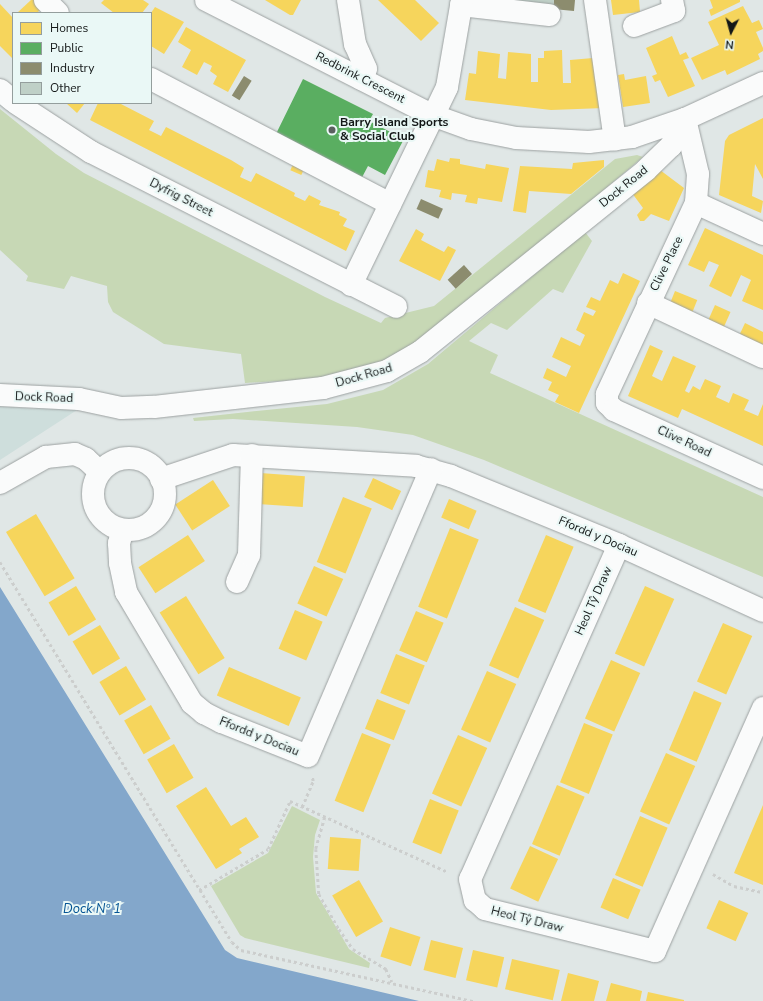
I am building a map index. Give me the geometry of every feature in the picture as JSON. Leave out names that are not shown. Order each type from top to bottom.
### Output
[{"type":"street","points":[[45,0],[57,12]]},
{"type":"street","name":"Redbrink Crescent","points":[[206,0],[432,115],[471,129],[516,138],[564,142],[615,140],[650,132],[685,119],[763,83]]},
{"type":"street","points":[[348,0],[355,44],[366,69],[361,79]]},
{"type":"street","points":[[634,26],[674,11],[672,0]]},
{"type":"street","points":[[351,285],[432,115],[447,87],[461,3],[549,15]]},
{"type":"street","points":[[591,13],[615,140]]},
{"type":"street","points":[[152,80],[390,204]]},
{"type":"street","points":[[0,90],[12,99]]},
{"type":"street","name":"Dyfrig Street","points":[[18,104],[91,152],[396,307]]},
{"type":"street","name":"Clive Place","points":[[608,403],[607,394],[648,303],[696,203],[698,174],[685,119]]},
{"type":"street","name":"Dock Road","points":[[0,395],[79,399],[121,408],[154,407],[323,388],[387,371],[420,352],[646,170],[670,146],[685,119]]},
{"type":"street","points":[[696,203],[763,234]]},
{"type":"street","points":[[648,303],[763,357]]},
{"type":"street","name":"Clive Road","points":[[608,403],[614,410],[763,478]]},
{"type":"street","points":[[0,483],[46,457],[75,454],[86,459],[100,472]]},
{"type":"street","points":[[237,582],[249,554],[252,456]]},
{"type":"street","name":"Ffordd y Dociau","points":[[162,479],[219,458],[252,456],[393,463],[431,469],[619,545],[763,611]]},
{"type":"street","points":[[133,458],[144,462],[162,479],[164,500],[161,511],[145,526],[123,530],[111,525],[102,518],[95,507],[93,495],[94,483],[100,472],[115,462],[133,458]]},
{"type":"street","name":"Ffordd y Dociau","points":[[123,530],[119,543],[120,563],[126,592],[192,703],[204,713],[222,722],[308,756],[431,469]]},
{"type":"street","name":"Heol Tŷ Draw","points":[[619,545],[470,879],[470,889],[474,900],[486,909],[655,951],[763,708]]},
{"type":"path","points":[[0,562],[232,942],[241,950],[473,1001]]},
{"type":"path","points":[[302,807],[313,781],[308,756]]},
{"type":"path","points":[[200,890],[268,849],[290,802],[455,876]]},
{"type":"path","points":[[325,817],[316,849],[316,872],[319,894],[336,925],[353,949],[386,969],[392,982]]},
{"type":"path","points":[[696,859],[708,871],[734,886],[763,892]]},
{"type":"shaded area","points":[[70,402],[77,410],[0,460],[0,406],[34,409]]},
{"type":"green space","points":[[0,109],[56,154],[84,173],[325,297],[381,323],[385,318],[434,306],[615,159],[637,155],[643,157],[429,337],[380,365],[314,379],[245,383],[241,354],[164,344],[113,312],[108,302],[107,286],[71,276],[64,289],[26,281],[28,276],[0,250]]},
{"type":"green space","points":[[585,232],[592,241],[563,293],[553,289],[507,330],[491,323],[469,341],[498,355],[490,373],[763,497],[763,577],[484,460],[413,435],[357,427],[233,419],[194,421],[193,418],[327,404],[383,390],[428,364]]},
{"type":"green space","points":[[292,806],[320,820],[315,835],[313,857],[316,893],[349,949],[370,963],[369,968],[245,938],[240,935],[211,886],[268,853]]},
{"type":"water","name":"Dock Nº 1","points":[[0,587],[225,950],[237,958],[419,1001],[0,1001]]},
{"type":"building: Homes","points":[[31,0],[37,0],[43,7],[38,12],[18,12]]},
{"type":"building: Homes","points":[[104,0],[143,0],[149,4],[143,12],[113,12],[101,3]]},
{"type":"building: Homes","points":[[265,0],[301,0],[293,15],[290,15]]},
{"type":"building: Homes","points":[[378,0],[415,0],[439,23],[421,41]]},
{"type":"building: Homes","points":[[611,0],[639,0],[640,12],[613,15]]},
{"type":"building: Homes","points":[[710,0],[740,0],[740,2],[711,16],[709,10],[713,8]]},
{"type":"building: Homes","points":[[0,4],[12,17],[12,58],[0,46]]},
{"type":"building: Homes","points":[[743,6],[752,23],[759,20],[763,29],[756,32],[763,48],[763,51],[758,54],[760,59],[727,75],[725,70],[702,80],[691,58],[719,45],[708,22]]},
{"type":"building: Homes","points":[[155,7],[184,22],[164,54],[152,47],[152,12]]},
{"type":"building: Homes","points":[[186,27],[246,60],[228,92],[213,84],[217,76],[210,71],[212,66],[204,62],[197,75],[182,67],[191,50],[178,42]]},
{"type":"building: Homes","points":[[672,36],[680,55],[686,52],[689,58],[683,60],[695,86],[668,97],[660,80],[655,82],[652,76],[657,74],[646,48]]},
{"type":"building: Homes","points":[[562,50],[563,83],[571,83],[570,60],[593,58],[595,81],[600,80],[604,108],[551,110],[465,100],[469,73],[476,74],[478,51],[500,54],[498,78],[506,79],[508,52],[531,54],[531,82],[538,82],[538,58],[544,58],[544,51]]},
{"type":"building: Homes","points":[[624,74],[625,80],[646,76],[650,103],[623,107],[618,75]]},
{"type":"building: Homes","points":[[67,104],[84,104],[77,113]]},
{"type":"building: Homes","points":[[98,104],[121,104],[154,121],[149,130],[161,136],[166,127],[231,160],[244,168],[240,177],[251,182],[256,173],[295,193],[294,196],[305,201],[309,195],[321,201],[319,205],[340,212],[339,215],[347,219],[343,226],[355,231],[346,251],[90,120]]},
{"type":"building: Homes","points":[[763,118],[763,179],[755,164],[752,196],[763,201],[761,213],[719,195],[725,141],[729,135]]},
{"type":"building: Homes","points":[[450,158],[460,159],[460,164],[485,169],[486,164],[509,168],[502,202],[478,198],[477,204],[465,202],[467,195],[452,193],[451,200],[439,197],[441,190],[425,187],[428,170],[434,171],[437,159],[449,162]]},
{"type":"building: Homes","points":[[604,160],[604,167],[571,194],[529,191],[526,213],[513,211],[520,166],[572,169],[573,163]]},
{"type":"building: Homes","points":[[294,162],[305,167],[301,175],[290,170]]},
{"type":"building: Homes","points":[[660,170],[684,188],[669,221],[651,214],[644,221],[640,221],[637,215],[643,208],[632,193]]},
{"type":"building: Homes","points":[[705,228],[763,255],[763,310],[742,301],[751,280],[741,275],[731,297],[709,286],[719,265],[709,261],[704,272],[688,265]]},
{"type":"building: Homes","points":[[416,229],[424,234],[421,240],[444,252],[448,246],[456,250],[440,281],[399,261]]},
{"type":"building: Homes","points":[[623,273],[640,281],[579,413],[555,402],[559,395],[548,390],[552,382],[543,378],[547,368],[566,377],[571,366],[552,357],[561,337],[580,346],[585,335],[576,330],[584,312],[593,316],[596,311],[586,307],[591,297],[600,301],[610,280],[618,284]]},
{"type":"building: Homes","points":[[675,291],[697,300],[692,314],[669,305]]},
{"type":"building: Homes","points":[[715,305],[731,312],[722,330],[707,323]]},
{"type":"building: Homes","points":[[745,323],[763,332],[763,350],[738,338]]},
{"type":"building: Homes","points":[[650,345],[663,351],[652,376],[662,381],[673,356],[696,366],[685,391],[689,393],[693,386],[700,390],[705,379],[721,386],[716,397],[729,403],[733,393],[749,400],[744,410],[758,416],[763,404],[763,446],[682,409],[678,418],[628,396]]},
{"type":"building: Homes","points":[[260,473],[305,476],[303,507],[258,504]]},
{"type":"building: Homes","points":[[373,478],[401,491],[392,510],[364,497]]},
{"type":"building: Homes","points":[[213,480],[230,506],[192,531],[175,505]]},
{"type":"building: Homes","points":[[343,497],[372,509],[346,574],[317,562]]},
{"type":"building: Homes","points":[[449,499],[477,511],[469,529],[441,517]]},
{"type":"building: Homes","points":[[36,514],[75,578],[45,596],[6,532]]},
{"type":"building: Homes","points":[[450,528],[479,540],[447,618],[418,607]]},
{"type":"building: Homes","points":[[188,535],[205,561],[155,593],[139,567]]},
{"type":"building: Homes","points":[[546,535],[574,547],[545,613],[518,601]]},
{"type":"building: Homes","points":[[314,566],[343,579],[327,616],[297,603]]},
{"type":"building: Homes","points":[[76,586],[96,619],[69,636],[49,602]]},
{"type":"building: Homes","points":[[645,586],[674,599],[644,667],[615,654]]},
{"type":"building: Homes","points":[[186,596],[225,658],[198,674],[160,612]]},
{"type":"building: Homes","points":[[515,607],[544,620],[518,678],[489,665]]},
{"type":"building: Homes","points":[[295,610],[323,622],[306,660],[279,649]]},
{"type":"building: Homes","points":[[416,611],[444,623],[427,662],[399,651]]},
{"type":"building: Homes","points":[[723,623],[752,636],[726,694],[697,681]]},
{"type":"building: Homes","points":[[100,625],[120,658],[93,675],[73,641]]},
{"type":"building: Homes","points":[[396,654],[425,666],[409,705],[380,693]]},
{"type":"building: Homes","points":[[611,660],[640,673],[614,731],[585,718]]},
{"type":"building: Homes","points":[[126,666],[146,699],[120,715],[99,682]]},
{"type":"building: Homes","points":[[229,667],[301,697],[289,726],[217,696]]},
{"type":"building: Homes","points":[[487,671],[516,684],[490,742],[461,729]]},
{"type":"building: Homes","points":[[694,691],[722,703],[697,762],[669,750]]},
{"type":"building: Homes","points":[[377,699],[406,711],[394,740],[365,729]]},
{"type":"building: Homes","points":[[151,705],[170,739],[144,754],[124,720]]},
{"type":"building: Homes","points":[[584,723],[613,735],[589,794],[560,782]]},
{"type":"building: Homes","points":[[362,733],[391,745],[363,812],[335,801]]},
{"type":"building: Homes","points":[[458,735],[487,748],[461,806],[432,793]]},
{"type":"building: Homes","points":[[174,744],[194,778],[167,793],[147,760]]},
{"type":"building: Homes","points":[[666,753],[695,766],[669,824],[640,811]]},
{"type":"building: Homes","points":[[557,785],[585,797],[560,856],[532,844]]},
{"type":"building: Homes","points":[[206,787],[231,826],[246,817],[259,837],[239,849],[242,853],[216,869],[176,806]]},
{"type":"building: Homes","points":[[430,799],[459,811],[441,854],[412,843]]},
{"type":"building: Homes","points":[[763,805],[763,885],[734,873]]},
{"type":"building: Homes","points":[[640,816],[668,828],[643,887],[615,875]]},
{"type":"building: Homes","points":[[330,837],[361,839],[359,871],[328,869]]},
{"type":"building: Homes","points":[[530,846],[558,859],[538,902],[510,889]]},
{"type":"building: Homes","points":[[613,878],[641,890],[628,919],[600,907]]},
{"type":"building: Homes","points":[[359,880],[383,922],[356,937],[332,896]]},
{"type":"building: Homes","points":[[719,900],[748,913],[736,941],[706,928]]},
{"type":"building: Homes","points":[[390,927],[420,937],[411,966],[380,956]]},
{"type":"building: Homes","points":[[431,940],[463,948],[456,978],[424,970]]},
{"type":"building: Homes","points":[[473,950],[504,957],[497,987],[466,980]]},
{"type":"building: Homes","points":[[512,959],[560,970],[553,1000],[505,989]]},
{"type":"building: Homes","points":[[568,973],[599,981],[594,1001],[561,1001]]},
{"type":"building: Homes","points":[[611,983],[642,991],[640,1001],[606,1001]]},
{"type":"building: Homes","points":[[648,992],[684,1000],[684,1001],[646,1001]]},
{"type":"building: Public","name":"Barry Island Sports & Social Club","points":[[303,79],[373,114],[369,121],[404,139],[385,175],[368,166],[359,183],[273,140]]},
{"type":"building: Industry","points":[[554,0],[575,0],[574,11],[553,9]]},
{"type":"building: Industry","points":[[244,76],[252,81],[239,100],[232,96]]},
{"type":"building: Industry","points":[[421,199],[443,209],[438,219],[417,209]]},
{"type":"building: Industry","points":[[464,265],[472,274],[456,289],[448,280]]},
{"type":"building: Other","points":[[488,0],[554,0],[553,9]]},
{"type":"place","name":"Barry Island Sports & Social Club","points":[[332,130]]}]
